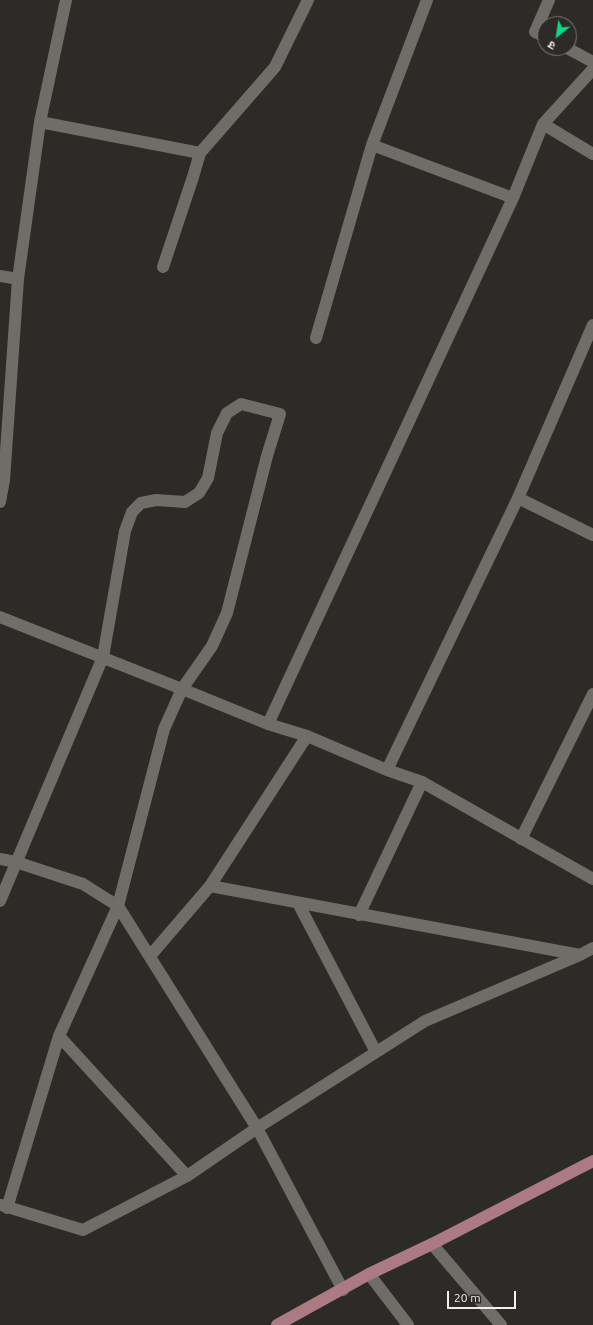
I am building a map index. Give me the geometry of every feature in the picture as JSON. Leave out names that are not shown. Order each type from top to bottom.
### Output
[{"type":"main road","points":[[277,1325],[343,1290],[369,1274],[432,1244],[593,1161]]},
{"type":"street","points":[[0,502],[18,278],[40,122],[66,0]]},
{"type":"street","points":[[163,268],[200,153],[275,67],[308,0]]},
{"type":"street","points":[[316,338],[372,145],[427,0]]},
{"type":"street","points":[[542,16],[549,0]]},
{"type":"street","points":[[577,54],[593,62]]},
{"type":"street","points":[[268,724],[513,198],[543,124],[593,68]]},
{"type":"street","points":[[40,122],[200,153]]},
{"type":"street","points":[[543,124],[593,154]]},
{"type":"street","points":[[372,145],[513,198]]},
{"type":"street","points":[[0,276],[18,278]]},
{"type":"street","points":[[387,770],[518,498],[593,324]]},
{"type":"street","points":[[0,901],[103,658],[125,531],[132,512],[141,503],[156,500],[185,502],[199,493],[208,478],[217,433],[227,413],[241,404],[280,414],[267,456],[227,613],[212,646],[182,689],[164,729],[118,906],[59,1036],[4,1207],[83,1230],[187,1176],[257,1128],[425,1021],[580,955],[593,948]]},
{"type":"street","points":[[518,498],[593,535]]},
{"type":"street","points":[[0,617],[268,724],[307,736],[387,770],[422,782],[593,879]]},
{"type":"street","points":[[521,839],[593,694]]},
{"type":"street","points":[[150,956],[210,886],[307,736]]},
{"type":"street","points":[[359,914],[422,782]]},
{"type":"street","points":[[0,859],[16,862],[83,884],[118,906],[257,1128],[343,1290]]},
{"type":"street","points":[[210,886],[580,955]]},
{"type":"street","points":[[298,903],[376,1052]]},
{"type":"street","points":[[59,1036],[187,1176]]},
{"type":"street","points":[[432,1244],[501,1325]]},
{"type":"street","points":[[369,1274],[408,1325]]}]
